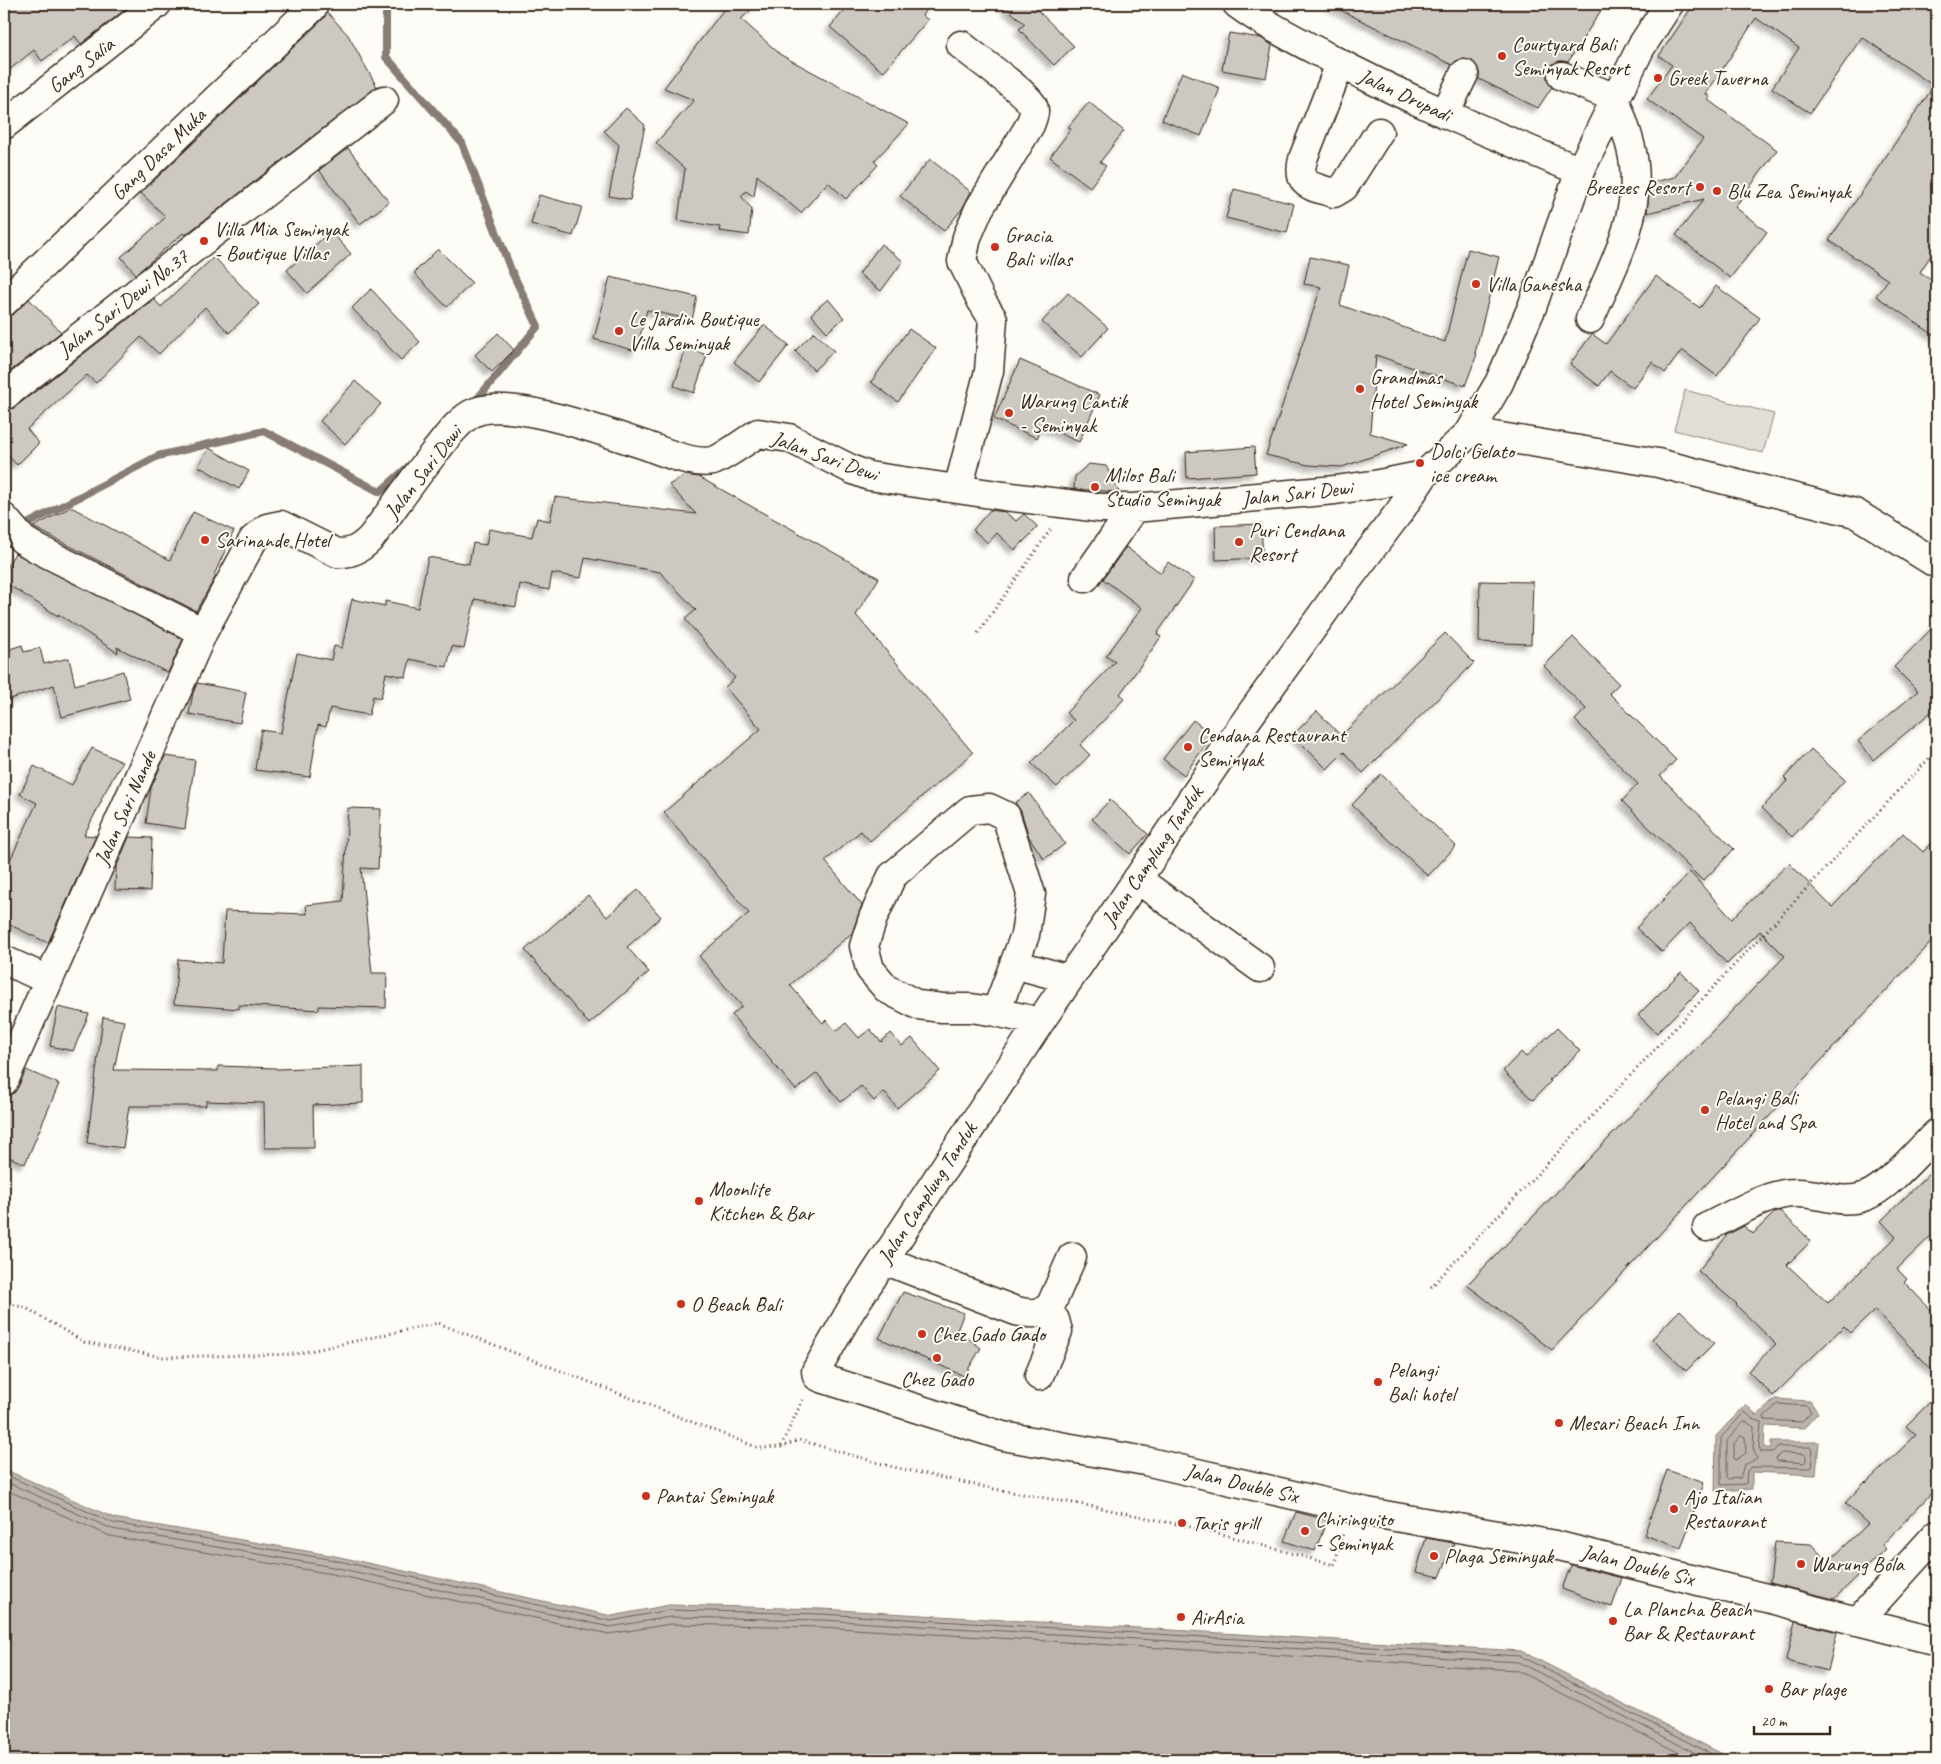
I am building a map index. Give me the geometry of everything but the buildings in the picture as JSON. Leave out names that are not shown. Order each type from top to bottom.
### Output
[{"type":"street","name":"Gang Salia","points":[[4,125],[158,4]]},
{"type":"street","name":"Jalan Drupadi","points":[[1237,4],[1257,18],[1340,64],[1445,114],[1580,171]]},
{"type":"street","name":"Jalan Camplung Tanduk","points":[[816,1371],[851,1310],[1040,1022],[1230,743],[1334,598],[1400,511],[1424,475],[1470,432],[1499,383],[1532,307],[1580,171],[1641,47],[1669,4]]},
{"type":"street","name":"Gang Dasa Muka","points":[[4,302],[313,7]]},
{"type":"street","points":[[958,489],[989,371],[993,319],[981,300],[962,261],[967,237],[979,209],[1030,125],[1034,110],[1020,92],[961,45]]},
{"type":"street","points":[[1340,64],[1304,156],[1300,170],[1302,179],[1313,187],[1334,193],[1344,187],[1379,132]]},
{"type":"street","points":[[1445,114],[1464,74]]},
{"type":"street","points":[[1562,76],[1615,98],[1634,164],[1634,190],[1625,239],[1590,319]]},
{"type":"street","name":"Jalan Sari Dewi No.37","points":[[4,396],[384,100]]},
{"type":"street","name":"Jalan Sari Dewi","points":[[253,540],[267,528],[281,525],[337,553],[347,553],[363,546],[447,437],[469,415],[489,409],[515,410],[581,424],[686,460],[713,461],[758,433],[789,438],[869,476],[1100,508],[1134,508],[1335,490],[1424,475]]},
{"type":"street","points":[[1470,432],[1658,463],[1855,513],[1937,564]]},
{"type":"street","points":[[1085,578],[1134,508]]},
{"type":"street","points":[[10,526],[23,540],[38,549],[203,632]]},
{"type":"street","name":"Jalan Sari Nande","points":[[4,1081],[203,632],[253,540]]},
{"type":"street","points":[[996,1012],[1025,935],[1030,894],[1006,816],[989,808],[970,810],[892,876],[872,918],[864,946],[870,969],[887,989],[918,1005],[942,1008],[971,1008],[1040,1022]]},
{"type":"street","points":[[1137,879],[1260,968]]},
{"type":"street","points":[[4,960],[48,980]]},
{"type":"street","points":[[1014,964],[1069,979]]},
{"type":"street","points":[[1707,1227],[1779,1195],[1797,1193],[1831,1199],[1852,1200],[1868,1195],[1885,1184],[1937,1133]]},
{"type":"street","points":[[884,1260],[1016,1311],[1033,1314],[1043,1312],[1050,1307],[1072,1257]]},
{"type":"street","points":[[1039,1376],[1058,1331],[1055,1320],[1043,1312]]},
{"type":"street","name":"Jalan Double Six","points":[[816,1371],[817,1376],[821,1378],[1003,1436],[1145,1461],[1351,1508],[1555,1545],[1937,1641]]},
{"type":"street","points":[[1859,1620],[1937,1534]]},
{"type":"path","points":[[978,633],[1069,504]]},
{"type":"path","points":[[1431,1286],[1937,750]]},
{"type":"path","points":[[4,1302],[26,1308],[84,1342],[162,1357],[296,1354],[438,1323],[759,1448],[781,1447],[800,1440],[893,1467],[989,1488],[1096,1507],[1214,1532],[1334,1564],[1351,1508]]},
{"type":"path","points":[[781,1447],[816,1371]]},
{"type":"shaded area","points":[[1685,390],[1774,414],[1763,453],[1674,430]]},
{"type":"water","points":[[1775,1399],[1810,1401],[1818,1413],[1804,1428],[1765,1426],[1764,1448],[1771,1448],[1771,1442],[1819,1442],[1816,1475],[1752,1472],[1752,1489],[1715,1491],[1716,1436],[1746,1404],[1757,1416]]},
{"type":"water","points":[[4,1469],[114,1518],[335,1556],[612,1616],[669,1605],[822,1609],[1521,1651],[1734,1760],[4,1760]]},
{"type":"waterway","points":[[386,4],[386,57],[462,143],[511,270],[538,326],[473,404]]},
{"type":"waterway","points":[[4,540],[8,534],[158,456],[264,431],[380,492],[409,466]]},
{"type":"place","name":"Courtyard Bali Seminyak Resort","points":[[1502,56]]},
{"type":"place","name":"Greek Taverna","points":[[1658,78]]},
{"type":"place","name":"Breezes Resort","points":[[1700,187]]},
{"type":"place","name":"Blu Zea Seminyak","points":[[1717,191]]},
{"type":"place","name":"Villa Mia Seminyak - Boutique Villas","points":[[204,241]]},
{"type":"place","name":"Gracia Bali villas","points":[[995,247]]},
{"type":"place","name":"Villa Ganesha","points":[[1476,284]]},
{"type":"place","name":"Le Jardin Boutique Villa Seminyak","points":[[619,331]]},
{"type":"place","name":"Grandmas Hotel Seminyak","points":[[1360,389]]},
{"type":"place","name":"Warung Cantik - Seminyak","points":[[1009,413]]},
{"type":"place","name":"Dolci Gelato ice cream","points":[[1420,463]]},
{"type":"place","name":"Milos Bali Studio Seminyak","points":[[1095,487]]},
{"type":"place","name":"Sarinande Hotel","points":[[205,540]]},
{"type":"place","name":"Puri Cendana Resort","points":[[1239,542]]},
{"type":"place","name":"Cendana Restaurant Seminyak","points":[[1188,747]]},
{"type":"place","name":"Pelangi Bali Hotel and Spa","points":[[1705,1110]]},
{"type":"place","name":"Moonlite Kitchen & Bar","points":[[699,1201]]},
{"type":"place","name":"O Beach Bali","points":[[681,1304]]},
{"type":"place","name":"Chez Gado Gado","points":[[922,1334]]},
{"type":"place","name":"Chez Gado","points":[[937,1358]]},
{"type":"place","name":"Pelangi Bali hotel","points":[[1378,1382]]},
{"type":"place","name":"Mesari Beach Inn","points":[[1559,1423]]},
{"type":"place","name":"Pantai Seminyak","points":[[646,1496]]},
{"type":"place","name":"Ajo Italian Restaurant","points":[[1674,1509]]},
{"type":"place","name":"Taris grill","points":[[1182,1523]]},
{"type":"place","name":"Chiringuito - Seminyak","points":[[1305,1531]]},
{"type":"place","name":"Plaga Seminyak","points":[[1434,1556]]},
{"type":"place","name":"Warung Bola","points":[[1801,1564]]},
{"type":"place","name":"AirAsia","points":[[1181,1617]]},
{"type":"place","name":"La Plancha Beach Bar & Restaurant","points":[[1613,1621]]},
{"type":"place","name":"Bar plage","points":[[1769,1689]]}]
